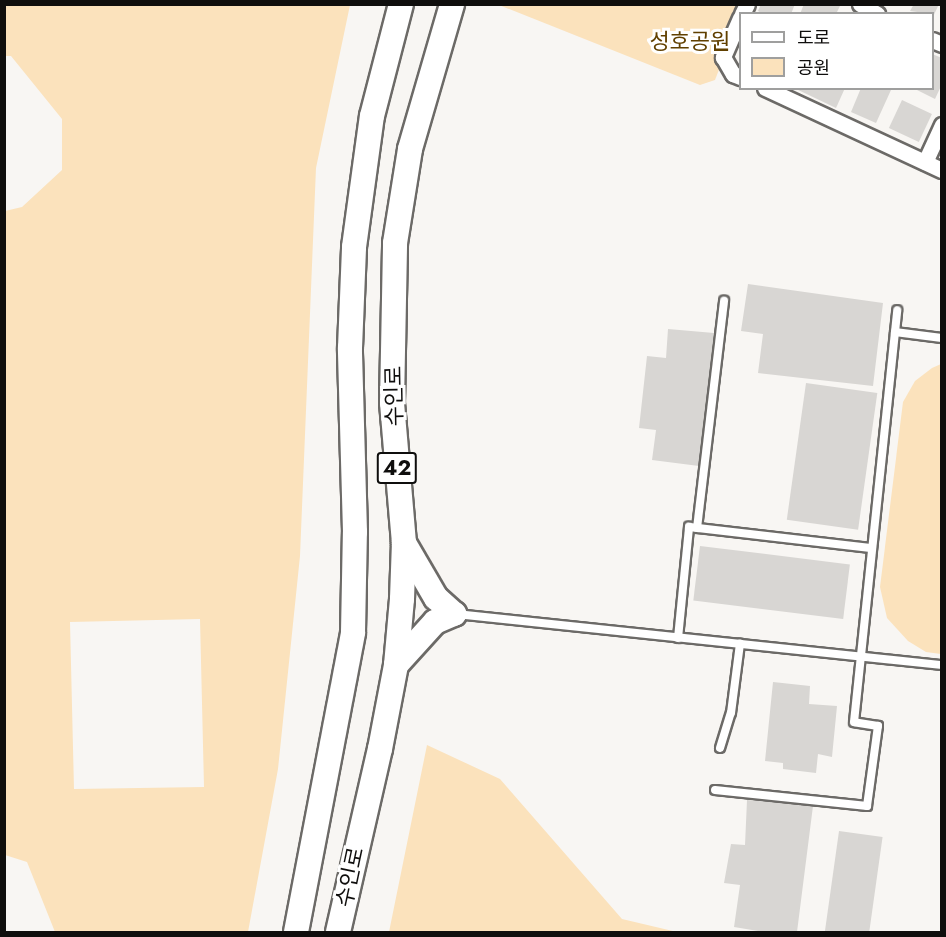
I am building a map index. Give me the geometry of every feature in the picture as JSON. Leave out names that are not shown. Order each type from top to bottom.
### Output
[{"type":"highway","name":"수인로","points":[[296,933],[353,632],[355,532],[350,348],[354,247],[372,116],[401,4]]},
{"type":"highway","name":"수인로","points":[[338,933],[380,749],[396,665],[404,543],[392,402],[395,243],[410,149],[452,4]]},
{"type":"highway","points":[[396,665],[435,622],[454,614],[436,598],[404,543]]},
{"type":"street","points":[[860,4],[874,12]]},
{"type":"street","points":[[739,22],[723,57],[733,74],[739,76]]},
{"type":"street","points":[[769,90],[942,170]]},
{"type":"street","points":[[925,162],[942,125]]},
{"type":"lane","points":[[697,528],[724,301]]},
{"type":"lane","points":[[716,790],[867,806],[878,726],[854,722],[897,310]]},
{"type":"lane","points":[[895,332],[942,338]]},
{"type":"lane","points":[[678,638],[689,527],[871,548]]},
{"type":"lane","points":[[454,614],[942,665]]},
{"type":"lane","points":[[720,748],[731,713],[740,644]]},
{"type":"green space","points":[[5,4],[350,5],[316,168],[300,556],[278,769],[248,932],[55,932],[27,862],[5,855],[5,211],[22,207],[62,170],[62,119],[11,56],[5,56]],"holes":[[[200,619],[204,787],[74,789],[70,622]]]},
{"type":"green space","name":"성호공원","points":[[499,5],[744,5],[741,12],[739,12],[739,18],[715,80],[700,85]]},
{"type":"green space","points":[[942,364],[941,654],[926,652],[908,641],[887,618],[880,587],[903,402],[915,381],[932,368]]},
{"type":"green space","points":[[427,745],[500,779],[622,919],[677,932],[389,932]]},
{"type":"building","points":[[761,4],[795,4],[792,12],[758,11]]},
{"type":"building","points":[[804,4],[841,4],[837,12],[801,12]]},
{"type":"building","points":[[914,4],[939,4],[934,15],[934,12],[910,11]]},
{"type":"building","points":[[934,55],[942,58],[942,84],[935,99],[917,90],[934,90]]},
{"type":"building","points":[[798,90],[844,90],[836,108]]},
{"type":"building","points":[[860,90],[891,90],[876,123],[851,112]]},
{"type":"building","points":[[902,100],[932,114],[919,142],[889,128]]},
{"type":"building","points":[[748,284],[883,303],[873,386],[758,373],[763,334],[741,331]]},
{"type":"building","points":[[668,329],[714,333],[699,466],[652,460],[656,430],[639,428],[647,356],[666,358]]},
{"type":"building","points":[[806,383],[877,393],[858,530],[787,520]]},
{"type":"building","points":[[700,546],[850,564],[843,619],[693,601]]},
{"type":"building","points":[[773,682],[810,686],[809,704],[837,706],[832,757],[818,754],[816,773],[783,769],[783,763],[765,761]]},
{"type":"building","points":[[747,800],[813,806],[797,932],[764,932],[734,927],[740,885],[724,883],[731,844],[745,845]]},
{"type":"building","points":[[839,831],[883,837],[869,932],[825,932]]}]
